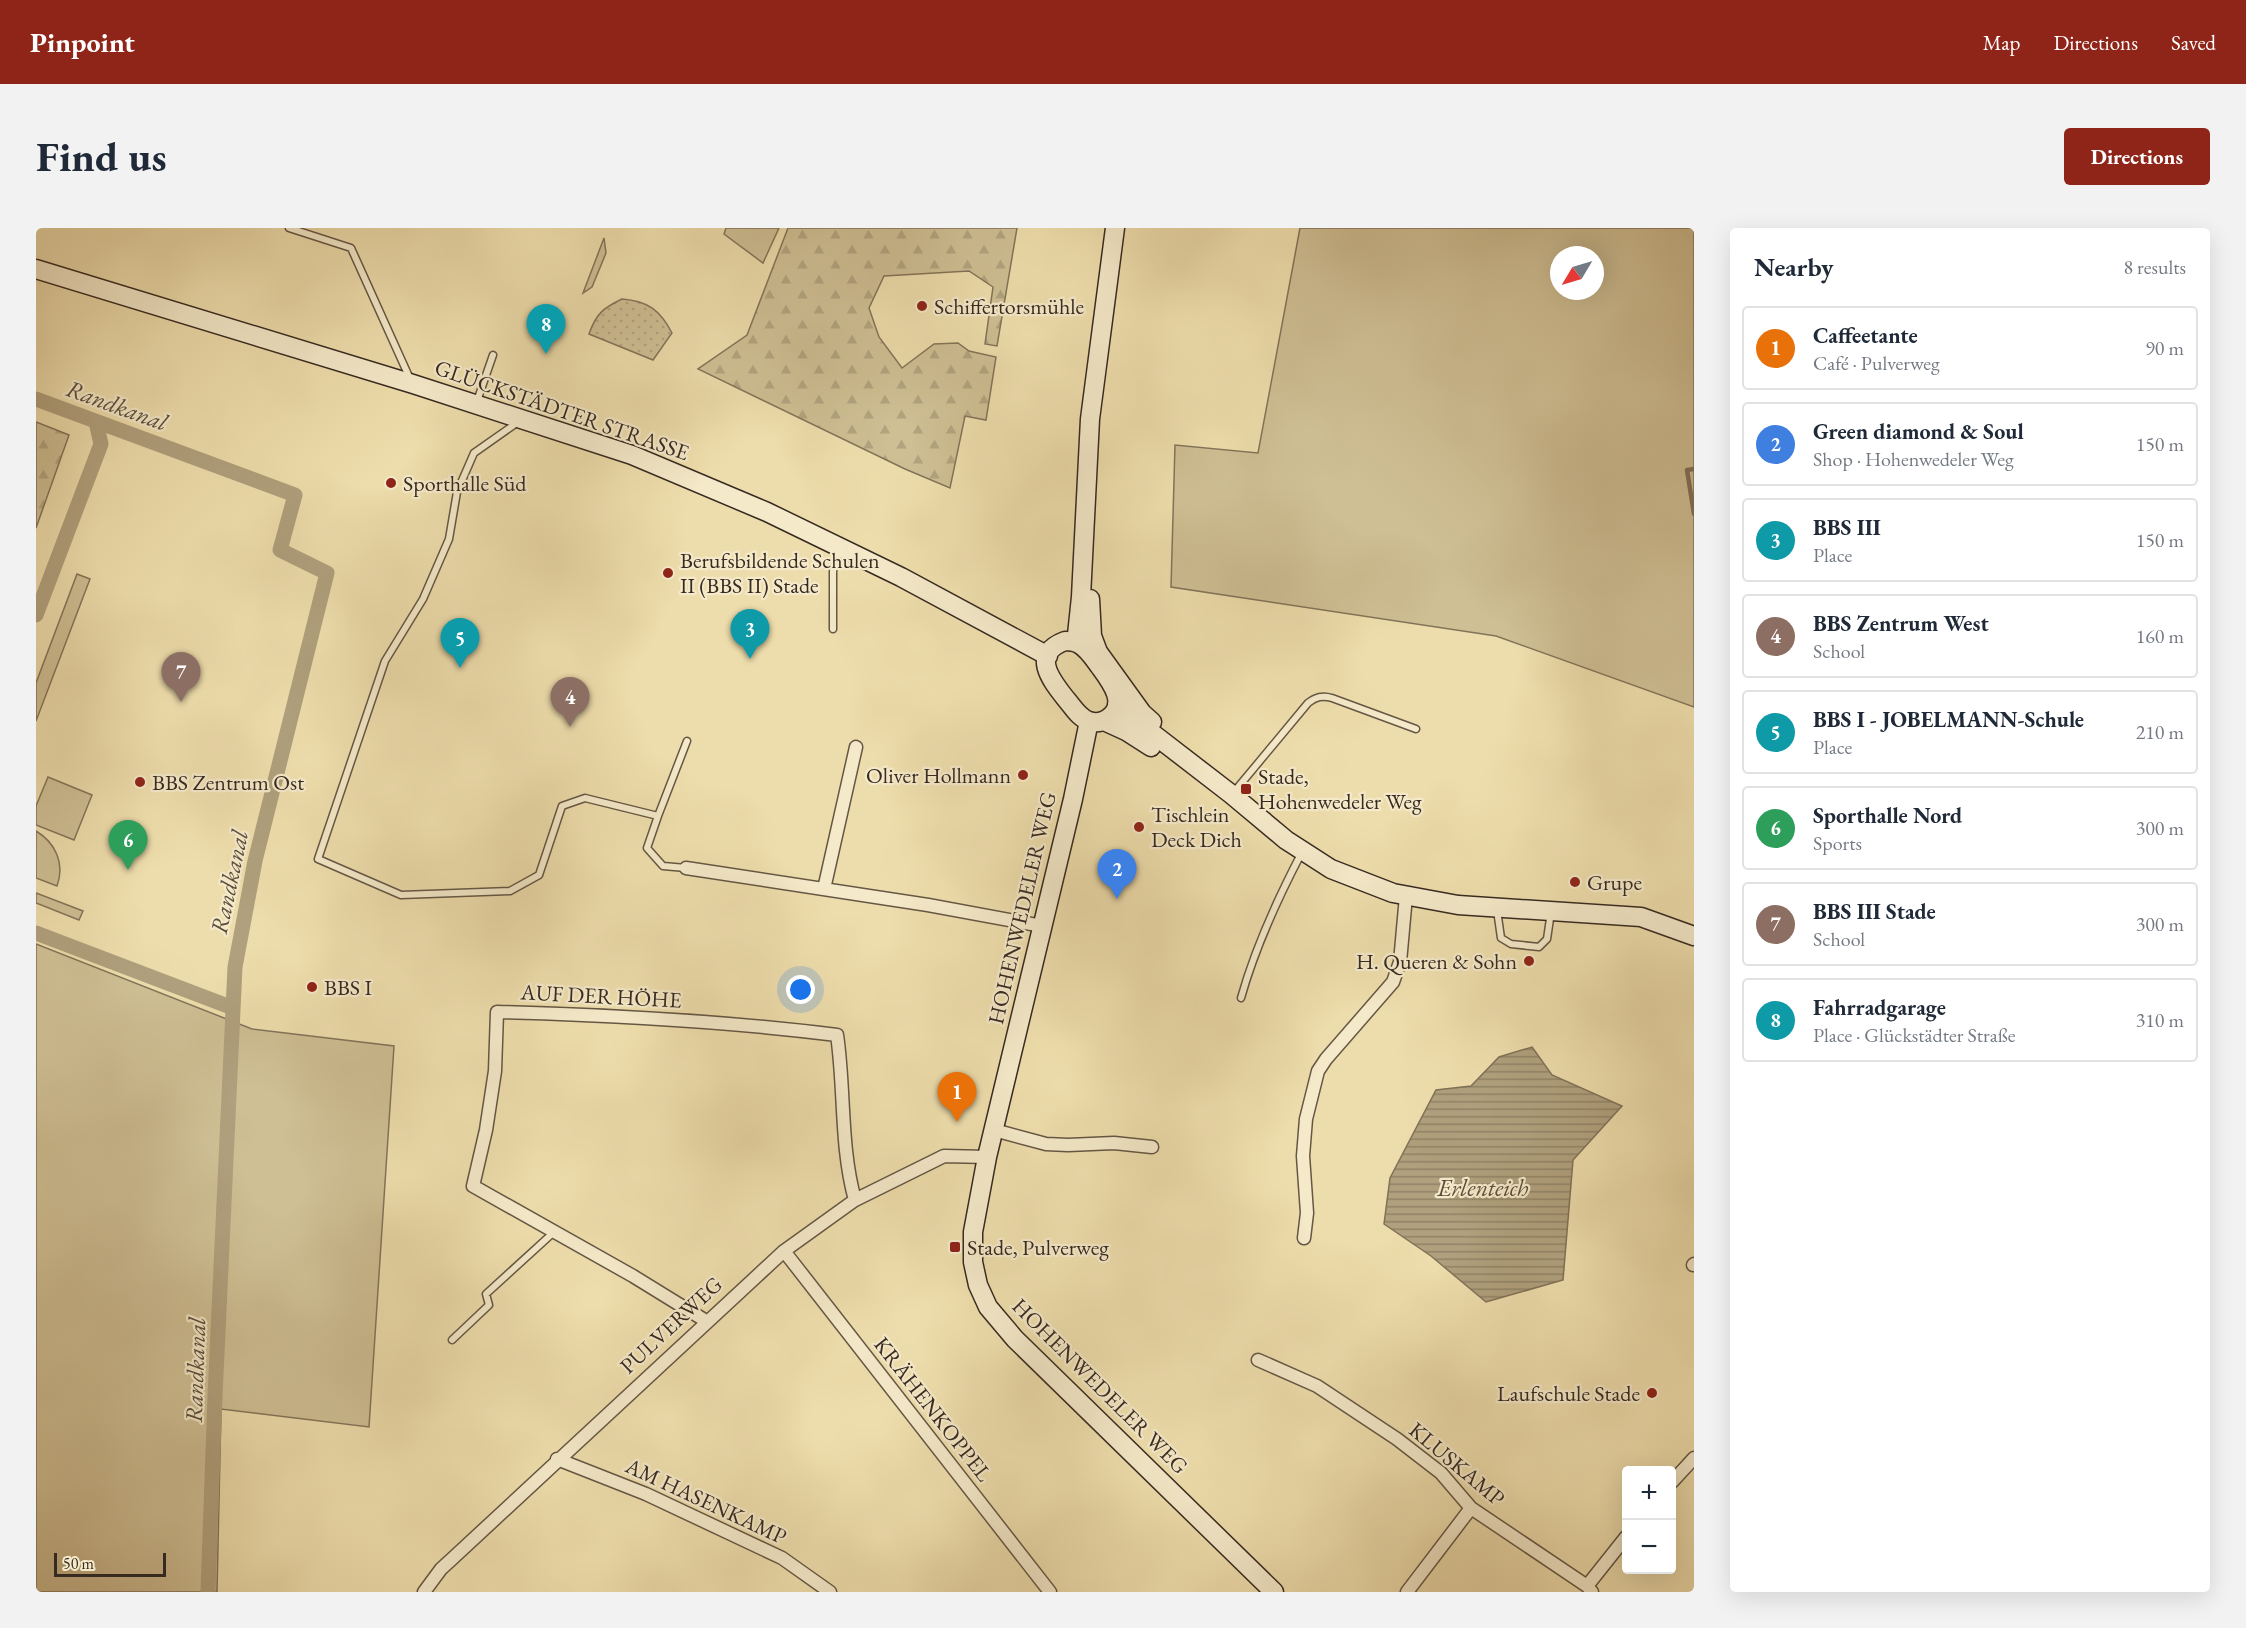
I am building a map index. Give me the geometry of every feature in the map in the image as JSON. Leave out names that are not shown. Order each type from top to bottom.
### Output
[{"type":"main road","points":[[1079,644],[1077,635],[1089,419],[1115,228]]},
{"type":"main road","name":"GLÜCKSTÄDTER STRASSE","points":[[36,269],[413,384],[632,455],[767,512],[980,618],[1054,649]]},
{"type":"main road","points":[[1082,568],[1071,595],[1068,617],[1046,664],[1051,679],[1076,711],[1096,721],[1126,731],[1155,748],[1184,759]]},
{"type":"main road","points":[[1082,568],[1090,596],[1092,636],[1098,652],[1142,713],[1162,731],[1184,759]]},
{"type":"main road","points":[[1054,649],[1065,641],[1079,644],[1088,651],[1112,682],[1118,697],[1117,704],[1110,717],[1096,721]]},
{"type":"main road","points":[[1117,704],[1286,840],[1331,869],[1406,896],[1458,905],[1641,917],[1694,936]]},
{"type":"main road","name":"HOHENWEDELER WEG","points":[[1096,721],[1042,926],[987,1157],[972,1245],[975,1273],[988,1307],[1015,1339],[1274,1592]]},
{"type":"street","points":[[824,889],[856,747]]},
{"type":"street","points":[[686,867],[1042,926]]},
{"type":"street","points":[[1304,1238],[1307,1213],[1304,1146],[1306,1119],[1318,1071],[1393,981],[1400,962],[1406,896]]},
{"type":"street","name":"AUF DER HÖHE","points":[[706,1321],[633,1276],[473,1186],[486,1130],[495,1071],[497,1012],[578,1014],[782,1028],[837,1035],[842,1071],[847,1172],[855,1200]]},
{"type":"street","points":[[994,1130],[1046,1144],[1114,1143],[1152,1147]]},
{"type":"street","name":"PULVERWEG","points":[[424,1592],[441,1569],[557,1459],[784,1251],[855,1200],[944,1156],[987,1157]]},
{"type":"street","name":"KRÄHENKOPPEL","points":[[784,1251],[1050,1592]]},
{"type":"street","name":"KLUSKAMP","points":[[1258,1360],[1317,1386],[1397,1439],[1441,1473],[1471,1508],[1589,1589]]},
{"type":"street","points":[[1676,1477],[1694,1458]]},
{"type":"street","name":"AM HASENKAMP","points":[[557,1459],[646,1494],[782,1558],[824,1590]]},
{"type":"street","points":[[1407,1592],[1471,1508]]},
{"type":"street","points":[[1589,1589],[1622,1543]]},
{"type":"lane","points":[[289,228],[351,248],[413,384]]},
{"type":"lane","points":[[475,404],[493,355]]},
{"type":"lane","points":[[522,419],[474,453],[457,492],[445,550],[423,599],[385,661],[318,859],[401,895],[510,891],[539,875],[562,806],[585,798],[658,816]]},
{"type":"lane","points":[[833,629],[833,571],[840,548]]},
{"type":"lane","points":[[1231,794],[1308,703],[1315,698],[1324,696],[1332,698],[1416,729]]},
{"type":"lane","points":[[686,867],[663,866],[647,849],[687,741]]},
{"type":"lane","points":[[1241,998],[1273,910],[1303,851]]},
{"type":"lane","points":[[1497,907],[1501,938],[1511,944],[1539,947],[1547,939],[1552,911]]},
{"type":"lane","points":[[452,1340],[489,1305],[486,1294],[554,1232]]},
{"type":"green space","points":[[726,228],[779,228],[763,263],[724,234]]},
{"type":"green space","points":[[788,228],[1017,228],[997,346],[985,344],[993,287],[969,271],[884,276],[869,308],[879,337],[902,368],[934,344],[958,343],[969,351],[996,357],[986,420],[965,416],[950,488],[905,469],[698,369],[747,335]]},
{"type":"green space","points":[[1300,228],[1694,228],[1694,707],[1496,636],[1171,587],[1175,445],[1258,453]]},
{"type":"green space","points":[[604,238],[606,253],[592,287],[583,293]]},
{"type":"green space","points":[[622,299],[639,302],[652,308],[663,318],[672,333],[653,360],[589,334],[594,321],[601,312]]},
{"type":"green space","points":[[36,422],[69,435],[36,528]]},
{"type":"green space","points":[[77,574],[90,579],[36,721],[36,683]]},
{"type":"green space","points":[[48,777],[92,795],[74,840],[36,825],[36,806]]},
{"type":"green space","points":[[36,831],[49,842],[57,855],[60,870],[57,886],[36,878]]},
{"type":"green space","points":[[36,893],[83,911],[79,920],[36,903]]},
{"type":"green space","points":[[36,944],[252,1029],[394,1046],[369,1427],[221,1409],[217,1592],[36,1592]]},
{"type":"water","name":"Erlenteich","points":[[1532,1047],[1552,1075],[1622,1106],[1573,1160],[1563,1280],[1486,1302],[1431,1256],[1384,1224],[1390,1178],[1436,1090],[1471,1086],[1499,1057]]},
{"type":"waterway","name":"Randkanal","points":[[36,399],[295,495],[280,550],[327,573],[255,861],[235,967],[208,1592]]},
{"type":"waterway","points":[[36,615],[101,444],[96,422]]},
{"type":"waterway","points":[[1694,469],[1687,470],[1694,514]]},
{"type":"waterway","points":[[36,933],[233,1008]]},
{"type":"place","name":"Schiffertorsmühle","points":[[922,306]]},
{"type":"place","name":"Fahrradgarage","points":[[546,354]]},
{"type":"place","name":"Sporthalle Süd","points":[[391,483]]},
{"type":"place","name":"Berufsbildende Schulen II (BBS II) Stade","points":[[668,573]]},
{"type":"place","name":"BBS III","points":[[750,659]]},
{"type":"place","name":"BBS I - JOBELMANN-Schule","points":[[460,668]]},
{"type":"place","name":"BBS III Stade","points":[[181,702]]},
{"type":"place","name":"BBS Zentrum West","points":[[570,727]]},
{"type":"place","name":"Oliver Hollmann","points":[[1023,775]]},
{"type":"place","name":"BBS Zentrum Ost","points":[[140,782]]},
{"type":"place","name":"Stade, Hohenwedeler Weg","points":[[1246,789]]},
{"type":"place","name":"Tischlein Deck Dich","points":[[1139,827]]},
{"type":"place","name":"Sporthalle Nord","points":[[128,870]]},
{"type":"place","name":"Grupe","points":[[1575,882]]},
{"type":"place","name":"Green diamond & Soul","points":[[1117,899]]},
{"type":"place","name":"H. Queren & Sohn","points":[[1529,961]]},
{"type":"place","name":"BBS I","points":[[312,987]]},
{"type":"place","name":"Caffeetante","points":[[957,1122]]},
{"type":"place","name":"Stade, Pulverweg","points":[[955,1247]]},
{"type":"place","name":"Laufschule Stade","points":[[1652,1393]]}]
